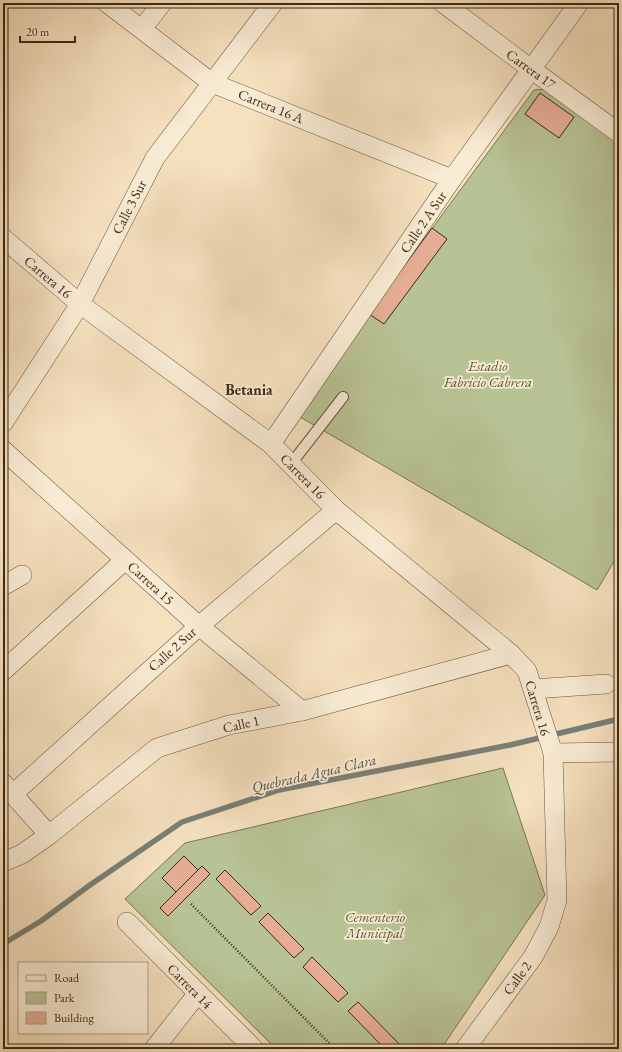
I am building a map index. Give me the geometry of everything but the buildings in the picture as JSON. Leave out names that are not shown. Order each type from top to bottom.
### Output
[{"type":"street","name":"Carrera 16 A","points":[[107,3],[212,83],[452,179]]},
{"type":"street","points":[[142,29],[162,3]]},
{"type":"street","name":"Calle 3 Sur","points":[[3,423],[80,304],[155,158],[273,3]]},
{"type":"street","name":"Carrera 17","points":[[443,3],[619,133]]},
{"type":"street","name":"Calle 2 A Sur","points":[[271,444],[452,179],[579,3]]},
{"type":"street","name":"Carrera 16","points":[[3,238],[80,304],[271,444],[336,510],[511,654],[527,671],[551,747],[557,900]]},
{"type":"street","name":"Carrera 15","points":[[3,450],[198,626],[302,711]]},
{"type":"street","name":"Calle 2 Sur","points":[[8,788],[336,510]]},
{"type":"street","points":[[3,671],[125,560]]},
{"type":"street","points":[[3,586],[22,575]]},
{"type":"street","name":"Calle 1","points":[[3,862],[22,854],[50,835],[157,748],[229,725],[302,711],[511,654]]},
{"type":"street","points":[[533,690],[606,684]]},
{"type":"street","name":"Carrera 16","points":[[551,747],[619,752]]},
{"type":"street","points":[[8,788],[50,835]]},
{"type":"street","name":"Calle 2","points":[[465,1049],[533,957],[549,927],[557,900]]},
{"type":"street","name":"Carrera 14","points":[[127,922],[254,1049]]},
{"type":"street","points":[[154,1049],[198,993]]},
{"type":"lane","points":[[291,464],[343,397]]},
{"type":"path","points":[[191,904],[335,1049]]},
{"type":"green space","name":"Estadio Fabricio Cabrera","points":[[547,89],[619,140],[619,553],[597,590],[300,417],[299,409],[534,90]]},
{"type":"green space","name":"Cementerio Municipal","points":[[503,768],[545,895],[441,1049],[276,1049],[125,899],[185,843]]},
{"type":"waterway","name":"Quebrada Agua Clara","points":[[3,944],[41,921],[90,885],[182,822],[279,790],[510,745],[619,719]]},
{"type":"district","name":"Betania","points":[[249,389]]}]
